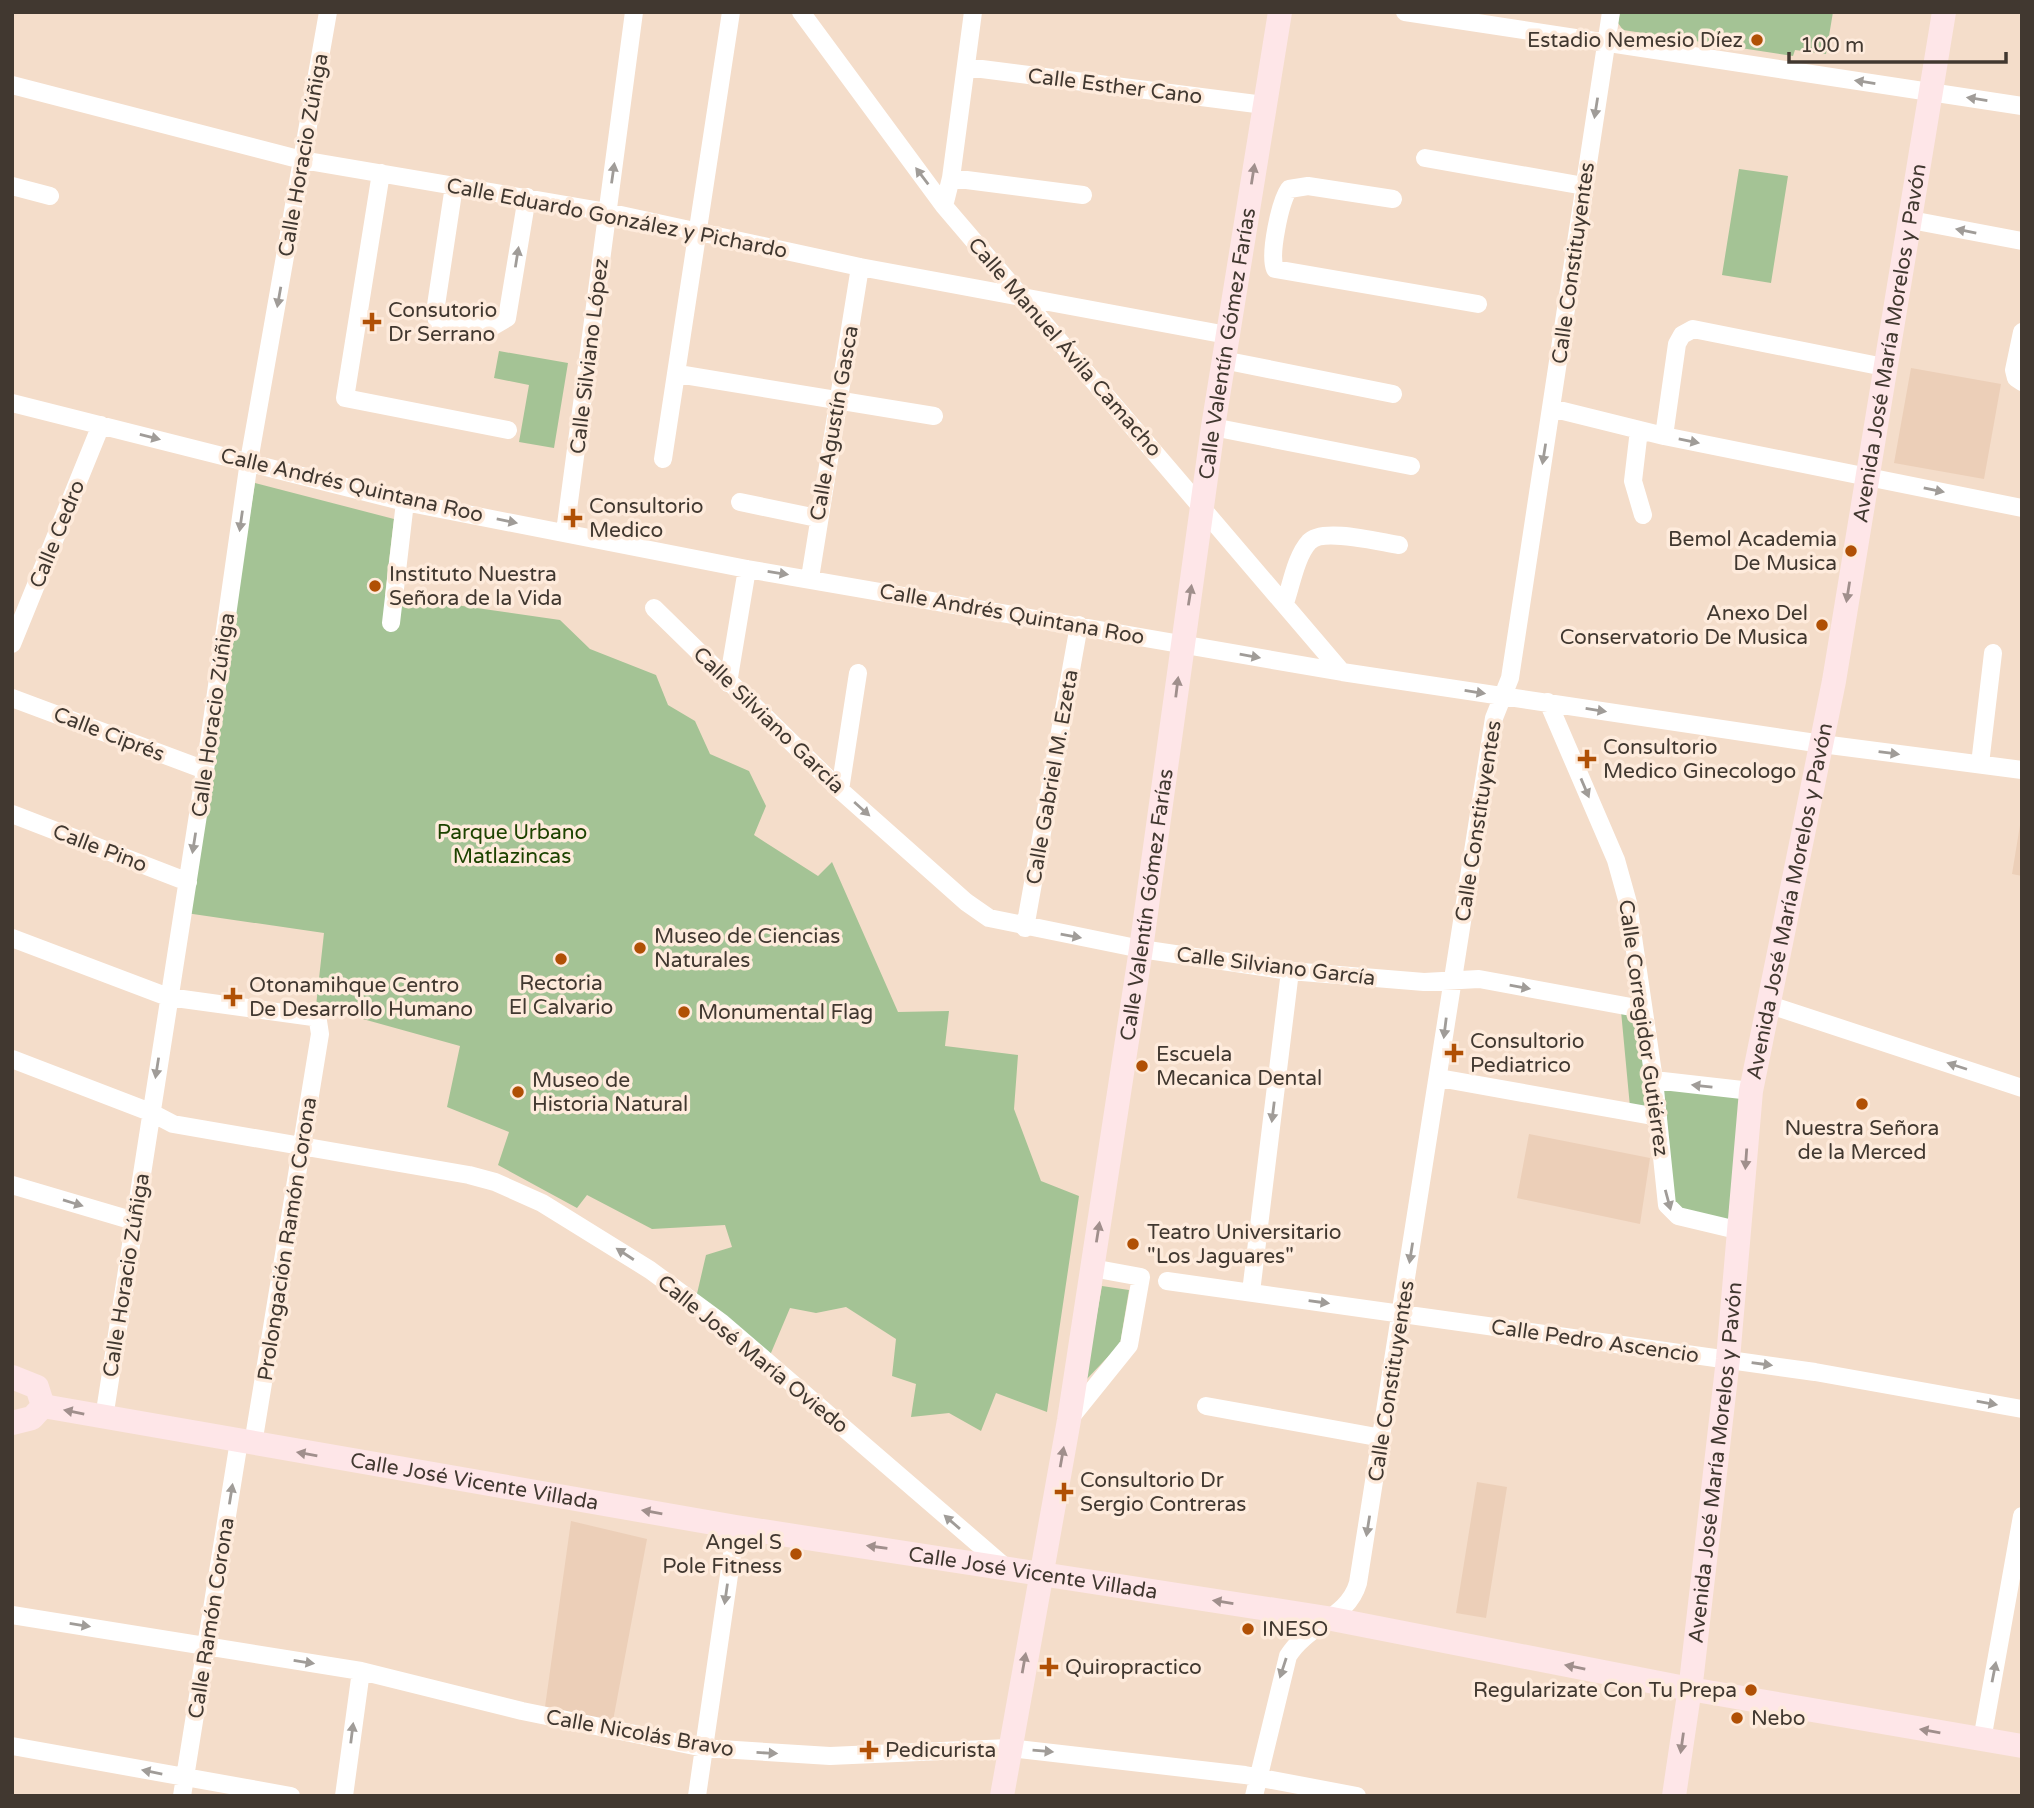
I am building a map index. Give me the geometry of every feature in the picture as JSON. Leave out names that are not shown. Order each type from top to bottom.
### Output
[{"type":"main road","name":"Calle Valentín Gómez Farías","points":[[1002,1796],[1069,1420],[1141,949],[1223,360],[1280,12]]},
{"type":"main road","name":"Avenida José María Morelos y Pavón","points":[[1674,1796],[1690,1689],[1728,1360],[1751,1091],[1766,1004],[1822,744],[1944,12]]},
{"type":"main road","points":[[12,1377],[37,1387],[43,1406],[32,1418],[12,1423]]},
{"type":"main road","name":"Calle José Vicente Villada","points":[[43,1406],[736,1527],[1004,1566],[1327,1618],[1690,1689],[2022,1746]]},
{"type":"street","name":"Calle Horacio Zúñiga","points":[[104,1418],[168,996],[188,883],[250,461],[328,12]]},
{"type":"street","name":"Calle Silviano López","points":[[565,532],[634,12]]},
{"type":"street","points":[[663,459],[731,12]]},
{"type":"street","name":"Calle Manuel Ávila Camacho","points":[[801,12],[944,206],[1342,672]]},
{"type":"street","points":[[944,206],[951,178],[973,12]]},
{"type":"street","points":[[1405,12],[2022,106]]},
{"type":"street","name":"Calle Constituyentes","points":[[1254,1796],[1287,1656],[1302,1636],[1343,1610],[1355,1594],[1402,1314],[1494,718],[1510,678],[1611,12]]},
{"type":"street","name":"Calle Esther Cano","points":[[967,67],[1264,105]]},
{"type":"street","name":"Calle Eduardo González y Pichardo","points":[[12,85],[302,160],[607,212],[860,267],[1227,335]]},
{"type":"street","points":[[1425,158],[1584,186]]},
{"type":"street","points":[[381,173],[345,398],[508,430]]},
{"type":"street","points":[[951,178],[1083,195]]},
{"type":"street","points":[[12,186],[50,196]]},
{"type":"street","points":[[454,186],[435,312],[437,320],[443,324],[490,328],[507,318],[527,197]]},
{"type":"street","points":[[1393,199],[1308,186],[1294,187],[1283,200],[1276,237],[1273,263],[1275,269],[1478,304]]},
{"type":"street","points":[[1910,220],[2022,242]]},
{"type":"street","points":[[1243,233],[1276,237]]},
{"type":"street","name":"Calle Agustín Gasca","points":[[810,579],[817,518],[860,267]]},
{"type":"street","points":[[1664,436],[1677,344],[1682,335],[1693,329],[1884,368]]},
{"type":"street","points":[[2021,382],[2014,370],[2022,332]]},
{"type":"street","points":[[1223,360],[1393,394]]},
{"type":"street","points":[[678,373],[934,416]]},
{"type":"street","name":"Calle Andrés Quintana Roo","points":[[12,403],[405,502],[747,569],[1342,672],[1822,744],[2022,770]]},
{"type":"street","points":[[1551,408],[1664,436],[2022,508]]},
{"type":"street","name":"Calle Cedro","points":[[12,644],[101,425]]},
{"type":"street","points":[[1213,427],[1411,466]]},
{"type":"street","points":[[1639,430],[1633,481],[1643,515]]},
{"type":"street","points":[[391,623],[405,502]]},
{"type":"street","points":[[740,502],[817,518]]},
{"type":"street","points":[[1285,604],[1305,548],[1314,538],[1331,535],[1399,545]]},
{"type":"street","points":[[728,682],[747,569]]},
{"type":"street","name":"Calle Silviano García","points":[[654,608],[841,790],[966,902],[989,918],[1026,928],[1141,949],[1290,971],[1424,982],[1492,981],[1642,1009]]},
{"type":"street","name":"Calle Gabriel M. Ezeta","points":[[1026,928],[1079,625]]},
{"type":"street","points":[[1980,764],[1993,653]]},
{"type":"street","points":[[841,790],[858,673]]},
{"type":"street","name":"Calle Ciprés","points":[[12,698],[205,770]]},
{"type":"street","name":"Calle Corregidor Gutiérrez","points":[[1548,702],[1616,860],[1631,918],[1669,1208],[1678,1216],[1741,1231]]},
{"type":"street","name":"Calle Pino","points":[[12,814],[188,883]]},
{"type":"street","points":[[12,938],[168,996]]},
{"type":"street","points":[[1251,1293],[1290,971]]},
{"type":"street","name":"Prolongación Ramón Corona","points":[[168,996],[313,1017],[318,1021],[320,1034],[303,1148],[246,1442]]},
{"type":"street","points":[[1766,1004],[2022,1087]]},
{"type":"street","name":"Calle José María Oviedo","points":[[12,1059],[150,1112],[173,1124],[469,1175],[523,1193],[568,1217],[650,1270],[722,1323],[1004,1566]]},
{"type":"street","points":[[1439,1078],[1658,1117]]},
{"type":"street","points":[[1654,1080],[1751,1091]]},
{"type":"street","points":[[12,1185],[134,1221]]},
{"type":"street","points":[[1069,1420],[1129,1345],[1141,1277],[1092,1268]]},
{"type":"street","name":"Calle Pedro Ascencio","points":[[1167,1281],[1728,1360],[2022,1409]]},
{"type":"street","points":[[1206,1406],[1382,1438]]},
{"type":"street","name":"Calle Ramón Corona","points":[[184,1787],[207,1646],[246,1442]]},
{"type":"street","points":[[1982,1740],[2022,1516]]},
{"type":"street","points":[[697,1796],[736,1527]]},
{"type":"street","name":"Calle Nicolás Bravo","points":[[12,1615],[361,1671],[522,1711],[704,1748],[830,1756],[1009,1748],[1257,1777],[1357,1796]]},
{"type":"street","points":[[344,1796],[361,1671]]},
{"type":"street","points":[[12,1746],[184,1787],[291,1796]]},
{"type":"shaded area","points":[[1911,368],[2001,384],[1984,479],[1894,463]]},
{"type":"shaded area","points":[[2022,813],[2022,876],[2012,874]]},
{"type":"shaded area","points":[[1529,1134],[1650,1158],[1640,1224],[1517,1198]]},
{"type":"shaded area","points":[[1477,1482],[1507,1487],[1486,1618],[1456,1613]]},
{"type":"shaded area","points":[[571,1521],[647,1539],[612,1726],[544,1714]]},
{"type":"green space","name":"Estadio Nemesio Díez","points":[[1620,12],[1833,12],[1826,54],[1795,50],[1793,56],[1623,30],[1618,23]]},
{"type":"green space","points":[[1739,169],[1788,176],[1771,283],[1722,275]]},
{"type":"green space","points":[[499,351],[568,363],[554,448],[519,442],[529,385],[494,378]]},
{"type":"green space","name":"Parque Urbano Matlazincas","points":[[255,483],[394,519],[385,595],[560,620],[590,649],[656,675],[668,705],[695,721],[710,754],[749,771],[766,806],[754,835],[818,876],[832,862],[898,1012],[949,1011],[945,1046],[1018,1055],[1014,1109],[1041,1181],[1079,1196],[1047,1412],[996,1393],[981,1431],[949,1413],[911,1417],[916,1384],[892,1376],[896,1339],[846,1307],[816,1313],[790,1308],[768,1360],[696,1298],[706,1255],[732,1247],[725,1225],[652,1229],[587,1195],[577,1208],[498,1165],[509,1132],[447,1107],[460,1046],[316,1006],[324,933],[186,913]]},
{"type":"green space","points":[[1621,1011],[1636,1014],[1650,1108],[1630,1107]]},
{"type":"green space","points":[[1660,1086],[1740,1095],[1730,1223],[1673,1209]]},
{"type":"green space","points":[[1102,1286],[1129,1290],[1120,1344],[1085,1381]]},
{"type":"place","name":"Estadio Nemesio Díez","points":[[1757,40]]},
{"type":"place","name":"Consutorio Dr Serrano","points":[[372,322]]},
{"type":"place","name":"Consultorio Medico","points":[[573,518]]},
{"type":"place","name":"Bemol Academia De Musica","points":[[1851,551]]},
{"type":"place","name":"Instituto Nuestra Señora de la Vida","points":[[375,586]]},
{"type":"place","name":"Anexo Del Conservatorio De Musica","points":[[1822,625]]},
{"type":"place","name":"Consultorio Medico Ginecologo","points":[[1587,759]]},
{"type":"place","name":"Museo de Ciencias Naturales","points":[[640,948]]},
{"type":"place","name":"Rectoria El Calvario","points":[[561,959]]},
{"type":"place","name":"Otonamihque Centro De Desarrollo Humano","points":[[233,997]]},
{"type":"place","name":"Monumental Flag","points":[[684,1012]]},
{"type":"place","name":"Consultorio Pediatrico","points":[[1454,1053]]},
{"type":"place","name":"Escuela Mecanica Dental","points":[[1142,1066]]},
{"type":"place","name":"Museo de Historia Natural","points":[[518,1092]]},
{"type":"place","name":"Nuestra Señora de la Merced","points":[[1862,1104]]},
{"type":"place","name":"Teatro Universitario \"Los Jaguares\"","points":[[1133,1244]]},
{"type":"place","name":"Consultorio Dr Sergio Contreras","points":[[1064,1492]]},
{"type":"place","name":"Angel S Pole Fitness","points":[[796,1554]]},
{"type":"place","name":"INESO","points":[[1248,1629]]},
{"type":"place","name":"Quiropractico","points":[[1049,1667]]},
{"type":"place","name":"Regularizate Con Tu Prepa","points":[[1751,1690]]},
{"type":"place","name":"Nebo","points":[[1737,1718]]},
{"type":"place","name":"Pedicurista","points":[[869,1750]]}]
